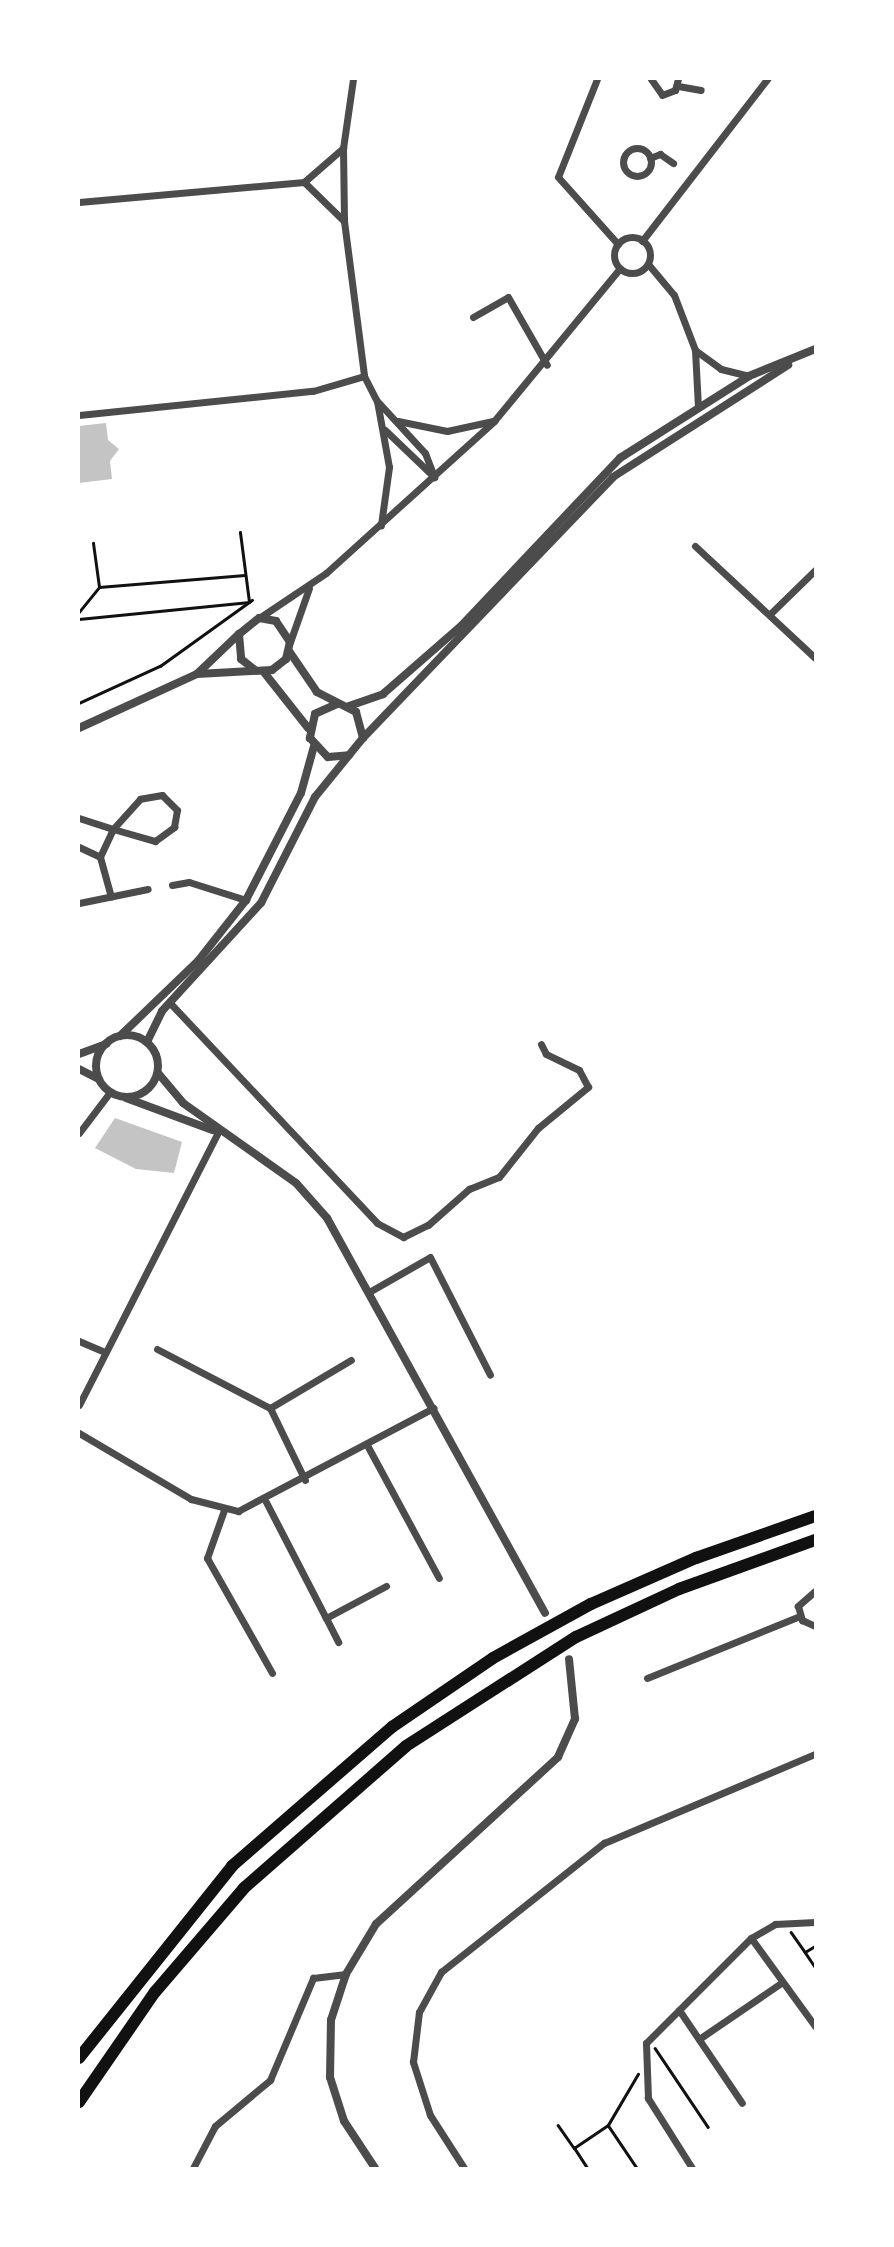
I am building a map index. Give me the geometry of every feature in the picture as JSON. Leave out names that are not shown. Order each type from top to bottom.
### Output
[{"type":"highway","points":[[79,2058],[232,1866],[392,1727],[493,1658],[591,1604],[696,1558],[815,1516]]},
{"type":"highway","points":[[79,2102],[155,1993],[244,1888],[406,1746],[576,1637],[679,1589],[815,1540]]},
{"type":"street","points":[[353,79],[343,148],[344,220],[364,376],[377,401],[384,430],[389,480],[381,526]]},
{"type":"street","points":[[79,728],[197,674],[259,618],[312,585],[381,526],[494,421],[547,365],[620,268],[618,244],[558,177],[595,83],[587,79]]},
{"type":"street","points":[[651,79],[662,95],[678,82],[701,90]]},
{"type":"street","points":[[642,241],[767,79]]},
{"type":"street","points":[[79,202],[304,182],[343,148]]},
{"type":"street","points":[[650,158],[660,154],[673,163]]},
{"type":"street","points":[[304,182],[344,220]]},
{"type":"street","points":[[618,244],[629,237],[642,241]]},
{"type":"street","points":[[642,241],[648,264],[674,295],[695,350],[698,407]]},
{"type":"street","points":[[620,268],[635,272],[648,264]]},
{"type":"street","points":[[473,317],[508,297],[547,365]]},
{"type":"street","points":[[309,730],[322,708],[344,705],[395,685],[462,625],[589,485],[698,407],[749,376],[815,349]]},
{"type":"street","points":[[695,350],[721,369],[749,376]]},
{"type":"street","points":[[147,1042],[170,1003],[261,904],[315,797],[363,738],[613,477],[799,357]]},
{"type":"street","points":[[79,415],[313,391],[364,376]]},
{"type":"street","points":[[377,401],[425,453],[434,477]]},
{"type":"street","points":[[398,421],[447,431],[494,421]]},
{"type":"street","points":[[384,430],[434,477]]},
{"type":"street","points":[[695,546],[771,614],[815,658]]},
{"type":"street","points":[[771,614],[815,570]]},
{"type":"street","points":[[197,674],[259,670],[279,665],[312,585]]},
{"type":"street","points":[[259,618],[283,626],[289,646],[317,692],[344,705],[362,720],[363,738]]},
{"type":"street","points":[[79,1054],[120,1036],[198,961],[246,900],[301,793],[314,746],[309,730],[259,670],[241,659],[239,634]]},
{"type":"street","points":[[314,746],[336,758],[352,753]]},
{"type":"street","points":[[79,818],[113,829],[155,841],[174,827],[177,810],[162,794],[140,799],[113,829],[100,857],[111,897]]},
{"type":"street","points":[[79,847],[100,857]]},
{"type":"street","points":[[172,885],[189,882],[246,900]]},
{"type":"street","points":[[79,903],[148,889]]},
{"type":"street","points":[[170,1003],[377,1223],[403,1237],[428,1225],[469,1189],[499,1177],[538,1128],[588,1087],[579,1070],[546,1054],[541,1044]]},
{"type":"street","points":[[120,1036],[147,1042]]},
{"type":"street","points":[[147,1042],[158,1073],[219,1132],[308,1195],[369,1292],[545,1613]]},
{"type":"street","points":[[99,1079],[96,1060],[106,1044]]},
{"type":"street","points":[[79,1069],[99,1079],[110,1092],[219,1132]]},
{"type":"street","points":[[124,1097],[149,1089],[158,1073]]},
{"type":"street","points":[[79,1133],[110,1092]]},
{"type":"street","points":[[79,1405],[103,1351],[219,1132]]},
{"type":"street","points":[[369,1292],[430,1257],[490,1375]]},
{"type":"street","points":[[79,1341],[103,1351]]},
{"type":"street","points":[[156,1349],[270,1408],[305,1480]]},
{"type":"street","points":[[270,1408],[351,1360]]},
{"type":"street","points":[[79,1433],[191,1499],[223,1510],[266,1502],[433,1408]]},
{"type":"street","points":[[367,1445],[439,1578]]},
{"type":"street","points":[[266,1502],[338,1642]]},
{"type":"street","points":[[223,1510],[207,1558],[272,1673]]},
{"type":"street","points":[[326,1618],[386,1586]]},
{"type":"street","points":[[800,1616],[799,1601],[815,1591]]},
{"type":"street","points":[[800,1616],[815,1626]]},
{"type":"street","points":[[647,1678],[800,1616]]},
{"type":"street","points":[[375,2168],[344,2121],[330,2077],[331,2020],[345,1974],[376,1924],[558,1757],[575,1719],[569,1658]]},
{"type":"street","points":[[464,2168],[424,2100],[412,2038],[428,1991],[454,1959],[604,1843],[815,1754]]},
{"type":"street","points":[[692,2168],[648,2098],[643,2065],[650,2039],[751,1938],[785,1923],[815,1922]]},
{"type":"street","points":[[751,1938],[815,2026]]},
{"type":"street","points":[[193,2168],[215,2126],[271,2080],[313,1978],[345,1974]]},
{"type":"street","points":[[699,2039],[782,1983]]},
{"type":"street","points":[[679,2010],[742,2103]]},
{"type":"path","points":[[240,533],[244,575],[251,601]]},
{"type":"path","points":[[79,612],[99,587],[93,543]]},
{"type":"path","points":[[99,587],[244,575]]},
{"type":"path","points":[[79,620],[251,601]]},
{"type":"path","points":[[79,703],[160,666],[251,601]]},
{"type":"path","points":[[785,1923],[815,1967]]},
{"type":"path","points":[[805,1952],[815,1946]]},
{"type":"path","points":[[650,2039],[708,2127]]},
{"type":"path","points":[[574,2148],[608,2125],[643,2065]]},
{"type":"path","points":[[558,2125],[587,2168]]},
{"type":"path","points":[[608,2125],[637,2168]]},
{"type":"building","points":[[106,423],[108,440],[119,449],[110,461],[112,479],[79,483],[79,426]]},
{"type":"building","points":[[115,1118],[182,1142],[174,1173],[136,1169],[95,1148]]}]
